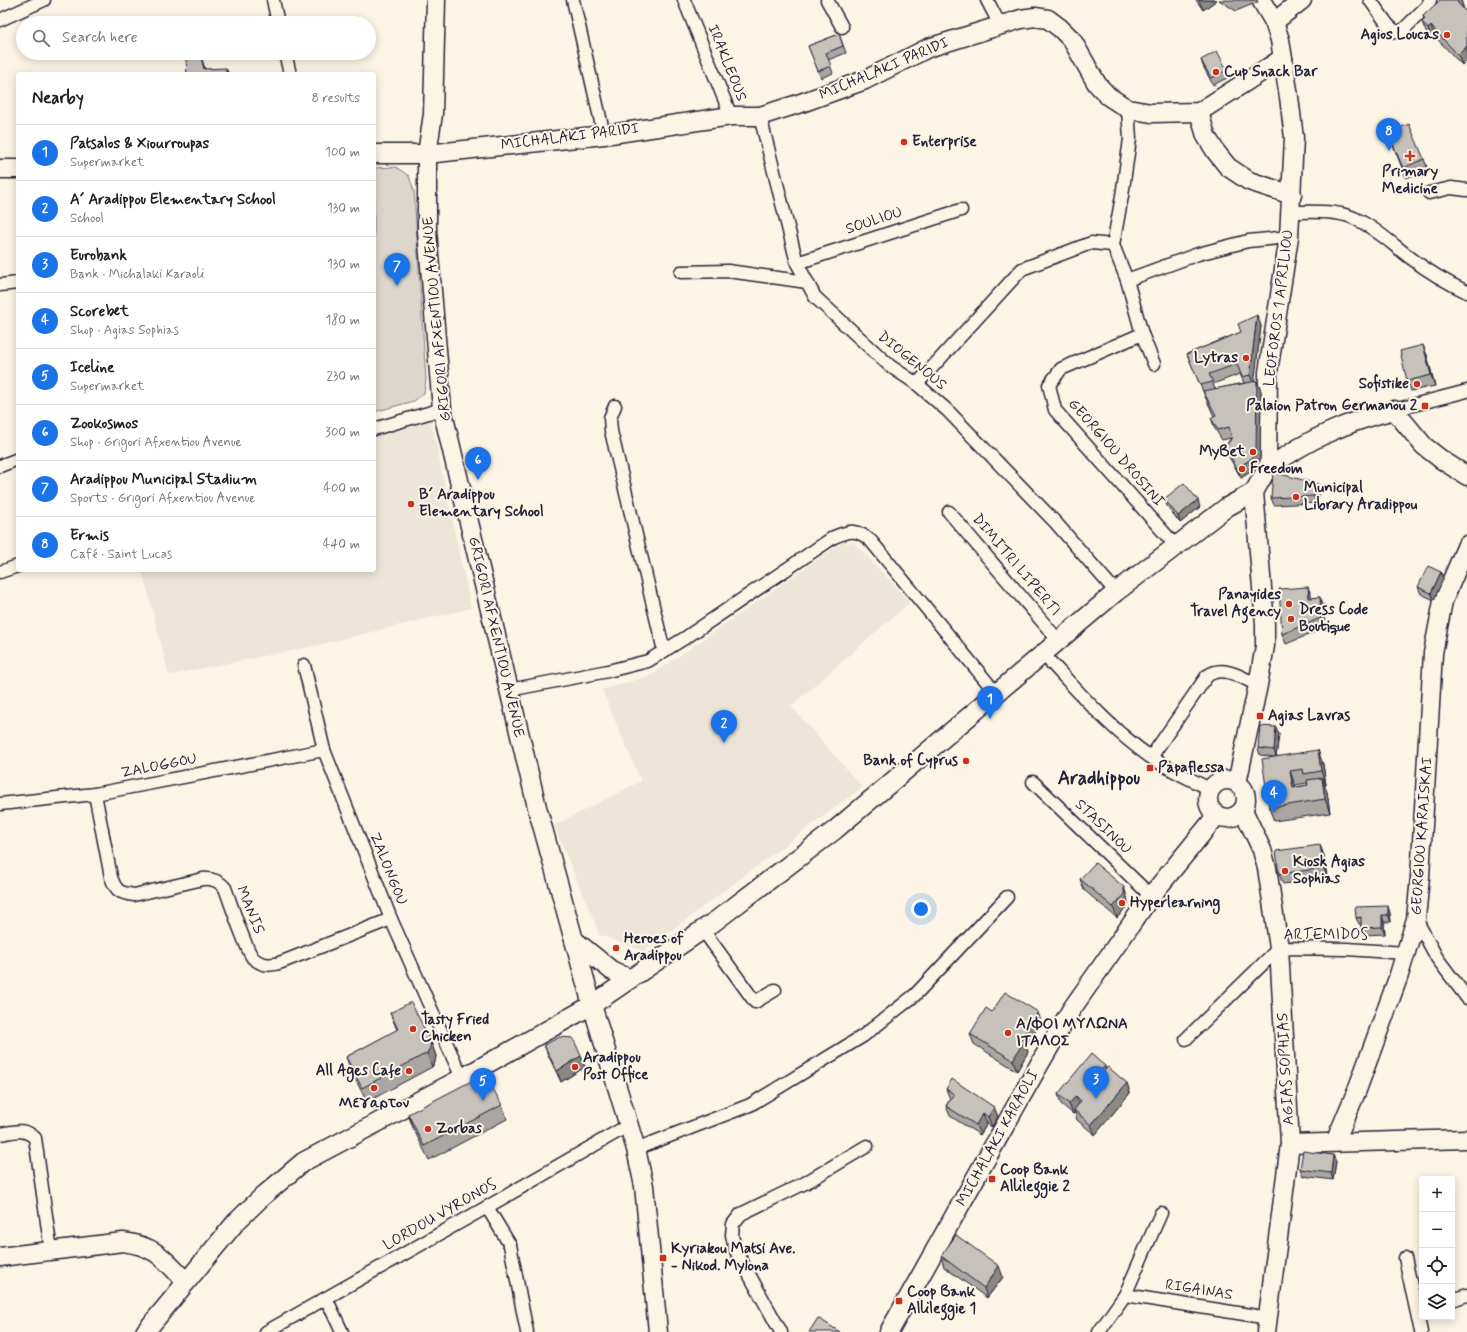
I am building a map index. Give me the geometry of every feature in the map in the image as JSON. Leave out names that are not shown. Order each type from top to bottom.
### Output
[{"type":"main road","name":"GRIGORI AFXENTIOU AVENUE","points":[[436,0],[433,114],[427,154],[427,231],[442,409],[537,807],[592,1005],[636,1148],[644,1186],[658,1332]]},
{"type":"main road","name":"LEOFOROS 1 APRILIOU","points":[[1254,492],[1267,469],[1268,372],[1289,237],[1294,138],[1284,58],[1280,40],[1274,22],[1261,0]]},
{"type":"main road","points":[[1274,22],[1302,0]]},
{"type":"main road","name":"MICHALAKI PARIDI","points":[[376,154],[427,154],[604,135],[731,116],[760,116],[865,80],[928,48],[1000,25],[1035,17],[1048,19],[1060,28],[1072,40],[1097,84],[1108,96],[1128,108],[1151,113],[1199,112]]},
{"type":"main road","points":[[1284,58],[1199,112],[1206,136],[1228,167],[1249,181],[1291,204]]},
{"type":"main road","points":[[0,169],[16,169]]},
{"type":"main road","points":[[1267,469],[1291,452],[1319,436],[1361,419],[1394,410],[1424,446],[1467,476]]},
{"type":"main road","points":[[145,1332],[236,1222],[263,1196],[303,1162],[462,1078],[592,1005],[703,930],[835,830],[1116,592],[1227,507],[1254,492],[1265,624],[1265,646],[1237,783]]},
{"type":"main road","points":[[1227,507],[1237,509],[1247,514],[1257,525]]},
{"type":"main road","name":"GEORGIOU KARAISKAI","points":[[1335,1142],[1357,1090],[1398,978],[1416,920],[1420,878],[1433,653],[1443,601],[1467,545]]},
{"type":"main road","points":[[1231,780],[1242,787],[1245,792],[1246,805],[1243,810],[1233,817],[1228,818],[1216,814],[1212,811],[1208,800],[1211,790],[1214,785],[1231,780]]},
{"type":"main road","name":"AGIAS SOPHIAS","points":[[1243,810],[1262,850],[1267,868],[1279,948],[1290,1144],[1268,1325]]},
{"type":"main road","name":"MICHALAKI KARAOLI","points":[[889,1332],[1039,1064],[1071,1010],[1151,896],[1216,814]]},
{"type":"main road","points":[[574,940],[610,970],[630,979]]},
{"type":"main road","points":[[1290,1144],[1467,1139]]},
{"type":"main road","points":[[0,1257],[123,1242],[150,1249],[158,1253],[186,1282]]},
{"type":"street","points":[[0,20],[44,0]]},
{"type":"street","points":[[273,0],[276,16]]},
{"type":"street","points":[[572,0],[604,135]]},
{"type":"street","name":"IRAKLEOUS","points":[[684,0],[731,116]]},
{"type":"street","points":[[827,0],[842,27]]},
{"type":"street","points":[[987,0],[1000,25]]},
{"type":"street","points":[[1370,0],[1388,25],[1396,32],[1402,31],[1428,5],[1430,0]]},
{"type":"street","points":[[287,60],[290,72]]},
{"type":"street","points":[[1128,108],[1130,139],[1113,245],[1127,280],[1142,334],[1154,364]]},
{"type":"street","name":"DIOGENOUS","points":[[760,116],[797,263],[815,297],[890,366],[917,384],[948,411],[1056,523],[1116,592]]},
{"type":"street","points":[[1429,193],[1451,188],[1467,190]]},
{"type":"street","points":[[1291,204],[1354,218],[1378,232],[1413,260],[1467,292]]},
{"type":"street","name":"SOULIOU","points":[[797,263],[960,210]]},
{"type":"street","points":[[1127,280],[1198,254],[1248,241],[1289,237]]},
{"type":"street","points":[[917,384],[1022,269],[1091,243],[1113,245]]},
{"type":"street","points":[[681,272],[728,271],[807,282]]},
{"type":"street","points":[[0,285],[16,283]]},
{"type":"street","name":"GEORGIOU DROSINI","points":[[1142,334],[1061,368],[1049,385],[1055,410],[1176,546]]},
{"type":"street","points":[[1394,410],[1467,391]]},
{"type":"street","points":[[615,406],[610,418],[611,431],[664,651]]},
{"type":"street","points":[[376,428],[442,409]]},
{"type":"street","points":[[0,466],[16,460]]},
{"type":"street","name":"DIMITRI LIPERTI","points":[[949,512],[1058,640]]},
{"type":"street","points":[[509,690],[608,671],[648,660],[699,629],[834,536],[854,531],[863,534],[871,541],[996,693]]},
{"type":"street","points":[[0,572],[16,567]]},
{"type":"street","points":[[1042,654],[1106,721],[1150,757],[1211,790]]},
{"type":"street","name":"ZALONGOU","points":[[304,665],[324,750],[391,919],[462,1078]]},
{"type":"street","points":[[1150,757],[1207,676],[1213,672],[1228,672],[1258,685]]},
{"type":"street","name":"ZALOGGOU","points":[[0,804],[95,794],[324,750]]},
{"type":"street","name":"STASINOU","points":[[1033,782],[1151,896]]},
{"type":"street","name":"MANIS","points":[[95,794],[111,877],[117,889],[122,894],[134,895],[203,879],[209,878],[214,880],[225,888],[250,954],[259,962],[269,965],[282,962],[391,919]]},
{"type":"street","points":[[636,1148],[750,1105],[863,1036],[915,995],[1007,897]]},
{"type":"street","points":[[1416,920],[1437,958],[1467,998]]},
{"type":"street","points":[[703,930],[755,1002],[775,990]]},
{"type":"street","name":"ARTEMIDOS","points":[[1186,1039],[1279,948],[1347,949],[1405,953]]},
{"type":"street","name":"LORDOU VYRONOS","points":[[266,1332],[487,1208],[629,1125]]},
{"type":"street","points":[[0,1134],[22,1131],[29,1132],[35,1138],[51,1251]]},
{"type":"street","points":[[781,1332],[735,1249],[732,1235],[733,1224],[741,1214],[804,1183],[867,1146]]},
{"type":"street","points":[[487,1208],[510,1245],[524,1331]]},
{"type":"street","points":[[1099,1332],[1125,1295],[1161,1214]]},
{"type":"street","points":[[1405,1258],[1419,1309]]},
{"type":"street","name":"RIGAINAS","points":[[1125,1295],[1268,1325]]},
{"type":"street","points":[[1455,1299],[1467,1295]]},
{"type":"street","points":[[326,1298],[342,1332]]},
{"type":"street","points":[[1420,1320],[1421,1332]]},
{"type":"shaded area","points":[[396,167],[409,176],[414,191],[426,380],[424,393],[414,401],[376,411],[376,168]]},
{"type":"shaded area","name":"B´ Aradippou Elementary School","points":[[431,421],[471,608],[309,647],[169,675],[143,572],[376,572],[376,436]]},
{"type":"shaded area","points":[[853,542],[910,602],[791,706],[862,787],[644,951],[600,935],[554,826],[641,781],[602,690],[652,675],[841,543]]},
{"type":"building","name":"Agios Loucas","points":[[1440,0],[1460,0],[1457,2],[1467,13],[1467,46],[1458,55],[1431,26],[1428,29],[1422,22],[1425,19],[1423,16]]},
{"type":"building","points":[[839,34],[843,46],[826,53],[831,66],[818,71],[808,46]]},
{"type":"building","name":"Cup Snack Bar","points":[[1217,51],[1227,70],[1211,78],[1201,60]]},
{"type":"building","points":[[186,60],[202,60],[204,69],[226,68],[226,72],[187,72]]},
{"type":"building","name":"Primary Medicine","points":[[1409,124],[1424,159],[1403,168],[1388,133]]},
{"type":"building","points":[[1257,315],[1250,375],[1242,377],[1237,364],[1209,374],[1213,382],[1200,385],[1187,354],[1241,332],[1238,324]]},
{"type":"building","points":[[1423,345],[1431,375],[1407,381],[1400,351]]},
{"type":"building","points":[[1257,381],[1256,451],[1251,459],[1237,468],[1225,447],[1232,438],[1229,427],[1218,430],[1211,418],[1216,415],[1203,391]]},
{"type":"building","points":[[1273,472],[1318,484],[1314,496],[1271,498]]},
{"type":"building","points":[[1184,483],[1198,500],[1178,516],[1164,499]]},
{"type":"building","points":[[1428,566],[1441,572],[1431,593],[1418,587]]},
{"type":"building","points":[[1308,587],[1309,598],[1320,597],[1321,618],[1282,634],[1279,589]]},
{"type":"building","points":[[1260,726],[1276,727],[1274,750],[1258,748]]},
{"type":"building","points":[[1318,750],[1321,771],[1304,774],[1303,769],[1290,771],[1293,788],[1308,785],[1307,780],[1322,778],[1325,799],[1269,808],[1262,759]]},
{"type":"building","points":[[1320,845],[1324,868],[1279,874],[1276,851]]},
{"type":"building","points":[[1095,863],[1124,887],[1124,894],[1113,907],[1080,879]]},
{"type":"building","points":[[1388,906],[1388,915],[1382,915],[1382,927],[1361,928],[1361,917],[1356,918],[1355,907]]},
{"type":"building","name":"Α/ΦΟΙ ΜΥΛΩΝΑ ΙΤΑΛΟΣ","points":[[1005,992],[1038,1012],[1021,1039],[1024,1041],[1013,1060],[970,1034],[986,1008],[992,1012]]},
{"type":"building","points":[[411,1002],[431,1042],[430,1048],[427,1053],[362,1088],[346,1057],[398,1029],[390,1013]]},
{"type":"building","points":[[560,1037],[573,1038],[581,1056],[557,1071],[544,1045]]},
{"type":"building","points":[[1091,1054],[1105,1066],[1101,1070],[1103,1072],[1108,1067],[1127,1083],[1091,1125],[1074,1110],[1081,1101],[1076,1096],[1069,1104],[1058,1094]]},
{"type":"building","points":[[485,1074],[502,1105],[424,1146],[408,1114]]},
{"type":"building","points":[[952,1079],[994,1107],[988,1117],[983,1113],[976,1125],[946,1106],[954,1094],[946,1089]]},
{"type":"building","points":[[1303,1151],[1333,1155],[1331,1173],[1300,1169]]},
{"type":"building","points":[[956,1235],[999,1266],[984,1288],[941,1256]]},
{"type":"building","points":[[818,1318],[840,1332],[809,1332]]},
{"type":"place","name":"Agios Loucas","points":[[1447,35]]},
{"type":"place","name":"Cup Snack Bar","points":[[1216,72]]},
{"type":"place","name":"Enterprise","points":[[904,142]]},
{"type":"place","name":"Ermis","points":[[1389,151]]},
{"type":"place","name":"Primary Medicine","points":[[1410,156]]},
{"type":"place","name":"Aradippou Municipal Stadium","points":[[397,286]]},
{"type":"place","name":"Lytras","points":[[1246,358]]},
{"type":"place","name":"Sofistike","points":[[1417,384]]},
{"type":"place","name":"Palaion Patron Germanou 2","points":[[1425,406]]},
{"type":"place","name":"MyBet","points":[[1253,452]]},
{"type":"place","name":"Freedom","points":[[1242,469]]},
{"type":"place","name":"Zookosmos","points":[[478,480]]},
{"type":"place","name":"Municipal Library Aradippou","points":[[1296,497]]},
{"type":"place","name":"B´ Aradippou Elementary School","points":[[411,504]]},
{"type":"place","name":"Panayides Travel Agency","points":[[1289,604]]},
{"type":"place","name":"Dress Code Boutique","points":[[1291,619]]},
{"type":"place","name":"Agias Lavras","points":[[1260,716]]},
{"type":"place","name":"Patsalos & Xiourroupas","points":[[990,719]]},
{"type":"place","name":"A´ Aradippou Elementary School","points":[[724,743]]},
{"type":"place","name":"Bank of Cyprus","points":[[966,761]]},
{"type":"place","name":"Papaflessa","points":[[1150,768]]},
{"type":"place","name":"Scorebet","points":[[1274,813]]},
{"type":"place","name":"Kiosk Agias Sophias","points":[[1285,871]]},
{"type":"place","name":"Hyperlearning","points":[[1122,903]]},
{"type":"place","name":"Heroes of Aradippou","points":[[616,948]]},
{"type":"place","name":"Tasty Fried Chicken","points":[[413,1029]]},
{"type":"place","name":"Α/ΦΟΙ ΜΥΛΩΝΑ ΙΤΑΛΟΣ","points":[[1008,1033]]},
{"type":"place","name":"Aradippou Post Office","points":[[575,1067]]},
{"type":"place","name":"All Ages Cafe","points":[[409,1071]]},
{"type":"place","name":"Μεγαρτον","points":[[374,1088]]},
{"type":"place","name":"Eurobank","points":[[1096,1099]]},
{"type":"place","name":"Iceline","points":[[483,1101]]},
{"type":"place","name":"Zorbas","points":[[428,1129]]},
{"type":"place","name":"Coop Bank Allileggie 2","points":[[992,1179]]},
{"type":"place","name":"Kyriakou Matsi Ave. - Nikod. Mylona","points":[[663,1258]]},
{"type":"place","name":"Coop Bank Allileggie 1","points":[[899,1301]]},
{"type":"district","name":"Aradhippou","points":[[1099,778]]}]
